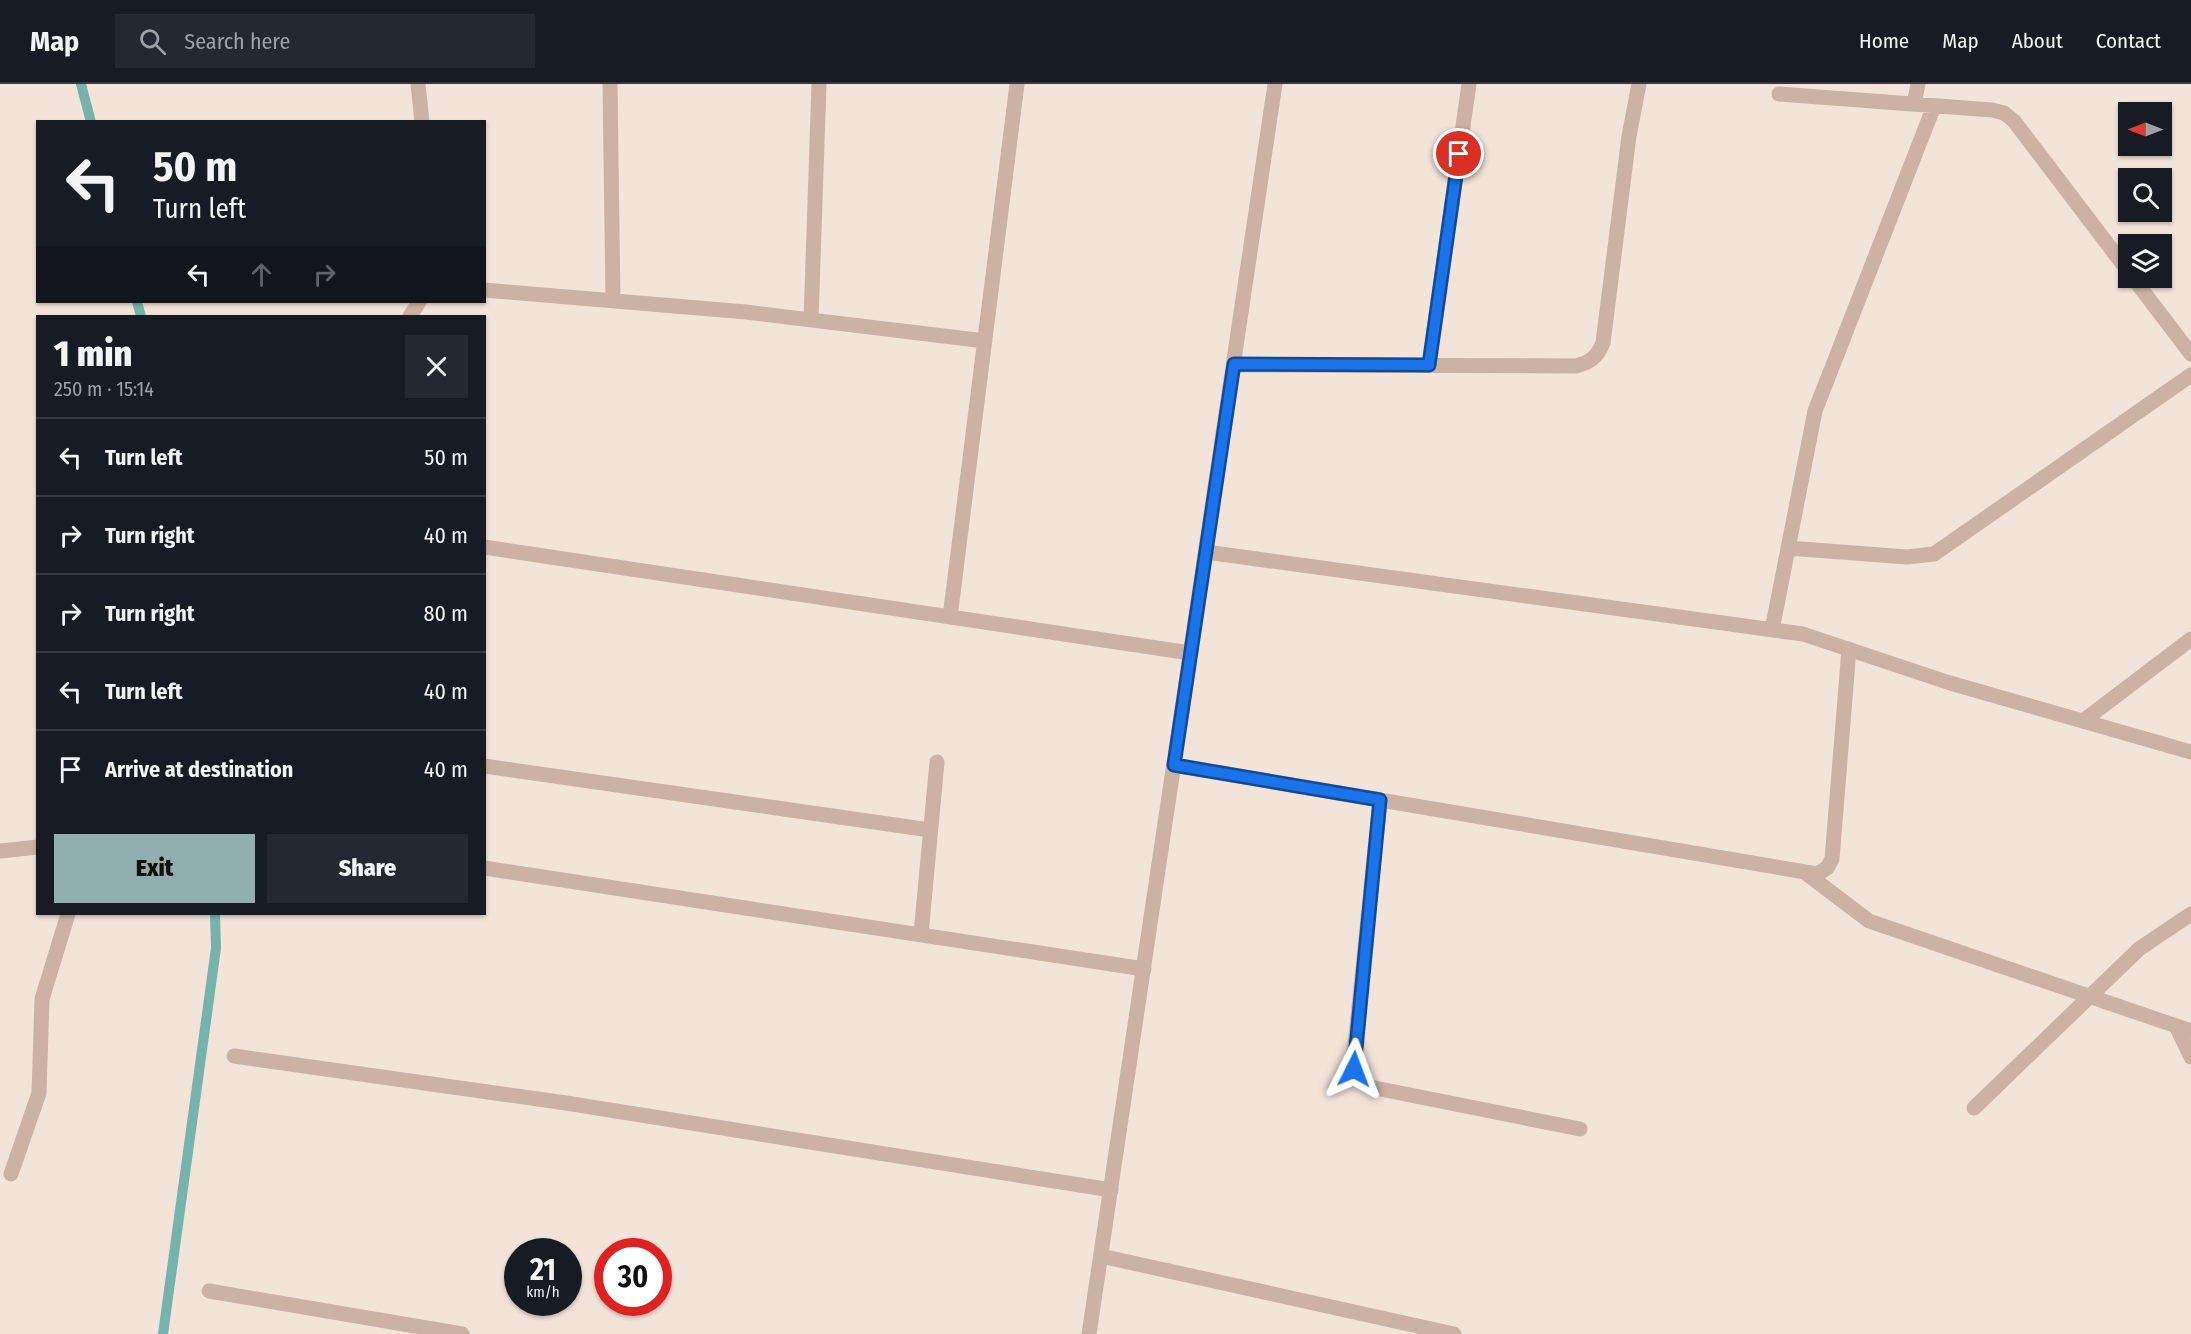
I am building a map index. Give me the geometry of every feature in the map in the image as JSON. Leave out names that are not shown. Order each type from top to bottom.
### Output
[{"type":"street","points":[[418,84],[422,120]]},
{"type":"street","points":[[610,84],[613,301]]},
{"type":"street","points":[[811,320],[819,84]]},
{"type":"street","points":[[950,617],[1017,84]]},
{"type":"street","points":[[1089,1334],[1275,84]]},
{"type":"street","points":[[1429,365],[1469,84]]},
{"type":"street","points":[[1234,364],[1576,366],[1588,362],[1598,355],[1603,343],[1638,84]]},
{"type":"street","points":[[1914,104],[1918,84]]},
{"type":"street","points":[[1779,94],[1992,110],[2004,113],[2014,121],[2118,259]]},
{"type":"street","points":[[1772,630],[1815,411],[1934,106]]},
{"type":"street","points":[[2141,288],[2191,354]]},
{"type":"street","points":[[486,290],[811,320],[985,341]]},
{"type":"street","points":[[1788,548],[1907,557],[1934,554],[2191,375]]},
{"type":"street","points":[[486,548],[1190,654]]},
{"type":"street","points":[[1206,552],[1803,634],[1939,680],[2191,752]]},
{"type":"street","points":[[2083,722],[2191,639]]},
{"type":"street","points":[[1174,765],[1817,874],[1827,868],[1832,859],[1849,649]]},
{"type":"street","points":[[921,934],[937,762]]},
{"type":"street","points":[[486,766],[930,830]]},
{"type":"street","points":[[1380,800],[1354,1056],[1354,1069],[1359,1079],[1370,1088],[1580,1129]]},
{"type":"street","points":[[0,851],[36,847]]},
{"type":"street","points":[[486,868],[1144,969]]},
{"type":"street","points":[[1807,874],[1869,921],[2191,1031]]},
{"type":"street","points":[[1974,1108],[2088,996],[2155,936],[2191,914]]},
{"type":"street","points":[[11,1174],[39,1093],[42,999],[68,915]]},
{"type":"street","points":[[2176,1026],[2191,1057]]},
{"type":"street","points":[[234,1056],[566,1103],[1111,1190]]},
{"type":"street","points":[[1101,1256],[1454,1334]]},
{"type":"street","points":[[209,1291],[462,1334]]},
{"type":"waterway","points":[[81,84],[90,120]]},
{"type":"waterway","points":[[137,303],[141,315]]},
{"type":"waterway","points":[[163,1334],[216,948],[215,915]]},
{"type":"route","points":[[1354,1069],[1380,800],[1174,765],[1234,364],[1429,365],[1459,154]]}]
